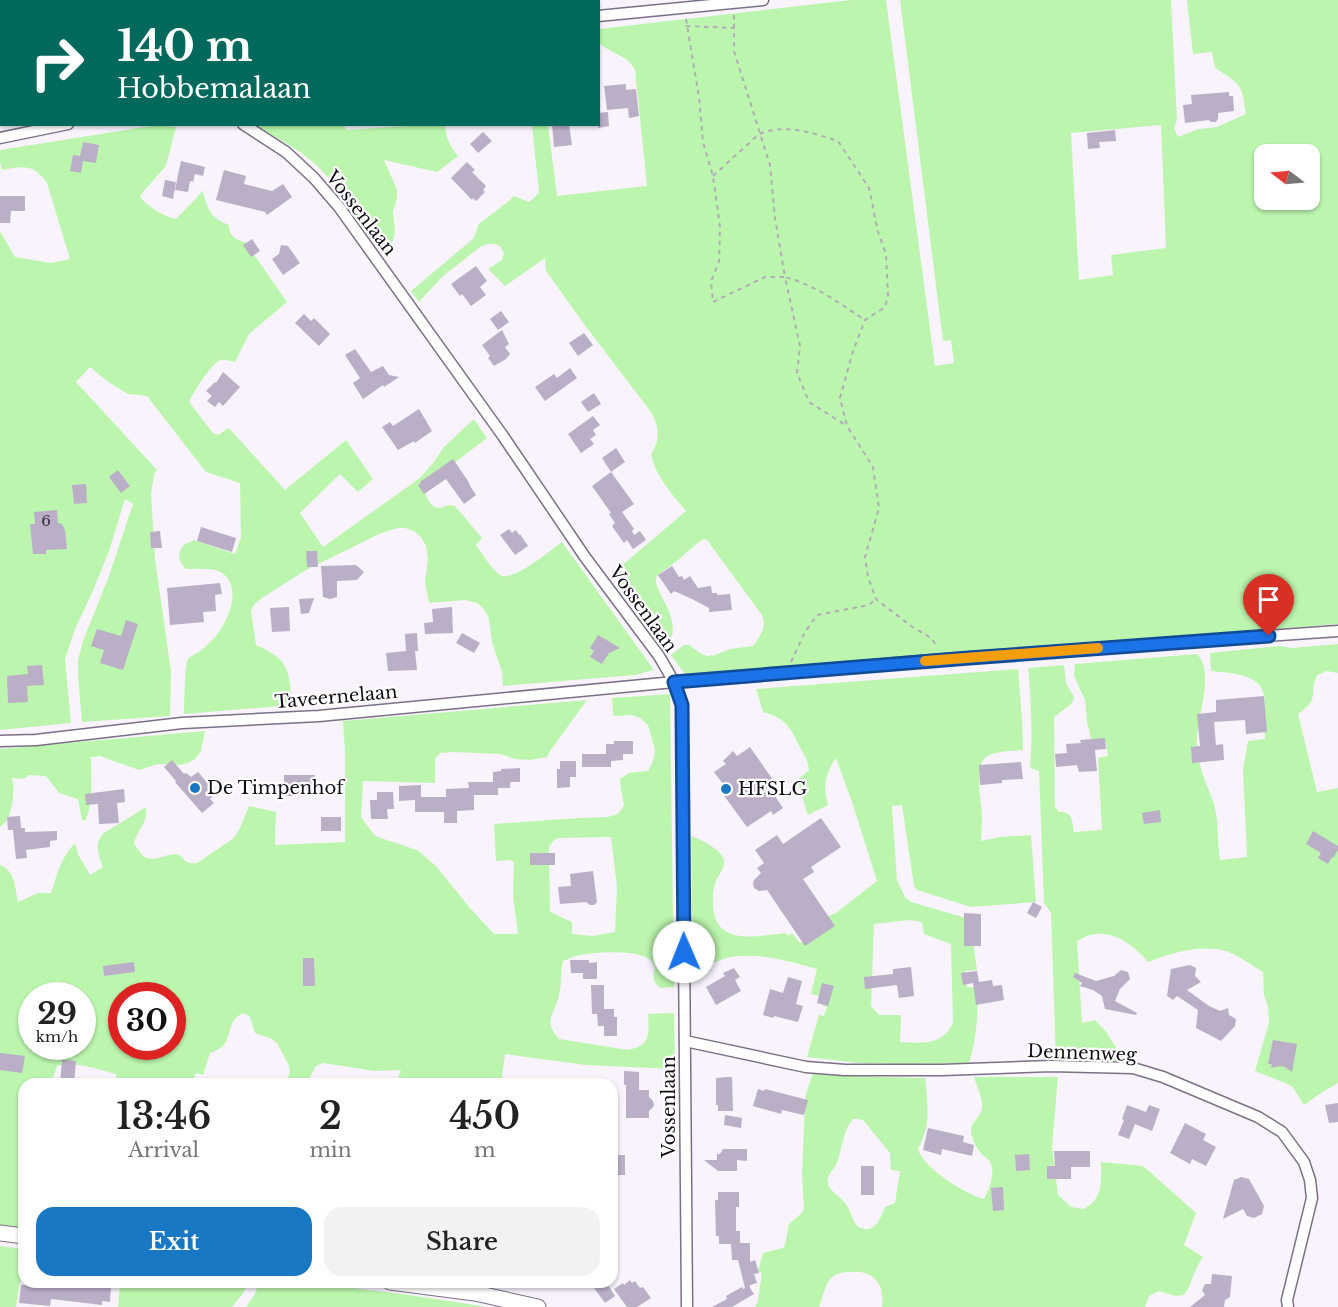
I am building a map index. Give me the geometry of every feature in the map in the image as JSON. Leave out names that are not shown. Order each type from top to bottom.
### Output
[{"type":"street","points":[[600,16],[763,0]]},
{"type":"street","points":[[0,138],[58,126]]},
{"type":"street","name":"Vossenlaan","points":[[246,126],[286,152],[314,178],[339,207],[503,436],[585,557],[659,656],[674,682],[682,705],[687,1307]]},
{"type":"street","name":"Taveernelaan","points":[[0,741],[36,740],[182,723],[319,716],[946,659],[1338,631]]},
{"type":"street","name":"Dennenweg","points":[[685,1041],[806,1067],[845,1070],[942,1070],[1051,1066],[1132,1068],[1163,1077],[1258,1117],[1282,1132],[1304,1162],[1310,1180],[1312,1198],[1287,1300],[1288,1307]]},
{"type":"street","points":[[0,1233],[18,1235]]},
{"type":"street","points":[[436,1288],[475,1293],[538,1307]]},
{"type":"path","points":[[734,3],[734,51],[770,165],[775,218],[800,346],[797,373],[809,402],[847,426]]},
{"type":"path","points":[[685,8],[686,26],[699,97],[703,142],[713,176],[720,227],[719,261],[711,282],[713,302],[765,277],[785,277],[802,281],[865,320]]},
{"type":"path","points":[[686,26],[734,28]]},
{"type":"path","points":[[713,176],[759,134],[768,131],[799,129],[838,141],[869,188],[878,232],[886,254],[888,296],[885,307],[865,320],[853,351],[840,398],[847,426],[873,466],[879,508],[865,557],[868,578],[876,599],[911,626],[932,638],[946,659]]},
{"type":"path","points":[[787,673],[805,632],[817,615],[869,605],[876,599]]},
{"type":"green space","points":[[851,0],[886,0],[935,366],[954,363],[951,340],[943,341],[900,0],[1171,0],[1177,120],[1174,128],[1178,137],[1199,129],[1217,127],[1246,114],[1241,90],[1235,81],[1215,68],[1212,52],[1193,54],[1187,0],[1338,0],[1338,624],[685,674],[671,655],[684,645],[689,645],[707,656],[730,649],[753,646],[763,628],[762,615],[707,540],[703,539],[656,578],[658,589],[672,619],[673,628],[672,636],[663,643],[613,573],[686,511],[665,485],[653,463],[651,455],[658,434],[651,412],[546,271],[545,258],[505,286],[488,269],[502,260],[504,253],[500,246],[487,244],[443,276],[419,302],[411,291],[474,238],[479,224],[514,196],[529,202],[539,193],[532,126],[548,126],[557,196],[647,186],[635,70],[624,58],[600,44],[600,29]],"holes":[[[1161,125],[1166,248],[1111,255],[1113,275],[1079,280],[1071,133]]]},
{"type":"green space","points":[[151,126],[176,127],[166,166],[140,197],[156,211],[176,219],[202,190],[206,203],[214,216],[229,225],[234,237],[245,242],[287,302],[249,334],[235,362],[222,360],[213,366],[191,398],[189,402],[213,433],[218,435],[229,428],[285,490],[346,440],[373,479],[358,492],[340,474],[300,513],[323,547],[420,478],[444,447],[474,419],[487,438],[423,487],[429,501],[437,508],[455,506],[482,538],[476,545],[500,575],[506,576],[522,570],[562,542],[654,670],[635,675],[503,686],[502,672],[492,642],[489,619],[484,609],[477,603],[465,600],[429,603],[425,582],[428,558],[426,546],[414,531],[397,528],[379,534],[306,570],[253,606],[251,611],[256,645],[282,661],[290,683],[292,705],[184,714],[188,659],[204,648],[221,630],[229,613],[232,587],[228,579],[218,571],[186,569],[180,561],[179,554],[184,545],[194,540],[235,554],[241,537],[240,483],[206,472],[147,396],[128,394],[90,367],[76,382],[157,470],[151,494],[155,559],[171,672],[170,716],[82,722],[78,660],[133,504],[125,499],[109,551],[75,629],[65,659],[71,723],[0,730],[0,231],[15,257],[51,263],[70,259],[47,183],[33,169],[2,170],[0,150]]},
{"type":"green space","points":[[254,126],[344,126],[346,130],[445,126],[449,142],[458,156],[437,172],[384,160],[397,190],[393,212],[395,232],[386,256],[344,196],[325,174],[308,158]]},
{"type":"green space","points":[[1338,644],[1338,673],[1327,671],[1317,675],[1312,700],[1298,714],[1317,792],[1338,788],[1338,1083],[1304,1105],[1292,1086],[1255,1071],[1269,1023],[1263,972],[1226,951],[1206,948],[1176,953],[1148,962],[1123,940],[1107,934],[1088,935],[1077,941],[1082,1023],[1095,1020],[1107,1033],[1124,1061],[1056,1061],[1051,913],[1044,903],[1039,771],[1030,768],[1031,718],[1028,668],[1064,665],[1066,683],[1074,697],[1070,705],[1054,717],[1055,807],[1059,812],[1069,815],[1074,832],[1102,830],[1098,758],[1108,756],[1105,739],[1092,742],[1085,700],[1074,676],[1075,664],[1197,654],[1205,671],[1205,682],[1197,749],[1199,762],[1215,808],[1220,860],[1247,857],[1243,769],[1248,741],[1265,739],[1265,706],[1261,688],[1250,678],[1211,671],[1210,653],[1280,646],[1292,648]]},
{"type":"green space","points":[[1018,669],[1023,750],[993,754],[982,762],[979,777],[981,841],[999,837],[1031,835],[1036,902],[971,907],[917,890],[914,886],[902,805],[892,806],[897,880],[905,897],[911,902],[972,918],[977,970],[965,971],[967,987],[978,987],[978,997],[975,1035],[969,1063],[860,1063],[807,1057],[819,1015],[824,1016],[827,1007],[822,1005],[824,997],[811,994],[817,969],[770,958],[746,956],[723,959],[693,973],[691,836],[710,845],[719,852],[724,860],[724,866],[713,892],[715,918],[729,933],[739,936],[786,933],[788,936],[792,933],[800,943],[815,933],[809,924],[836,913],[877,881],[836,758],[829,769],[826,780],[828,805],[808,815],[797,780],[809,770],[806,758],[786,724],[777,717],[763,712],[756,689]],"holes":[[[910,920],[922,922],[924,934],[951,944],[953,1022],[949,1030],[938,1039],[924,1042],[900,1042],[901,1015],[879,1015],[871,1006],[874,924]]]},
{"type":"green space","points":[[670,694],[674,987],[660,988],[653,977],[653,963],[639,955],[605,953],[574,956],[563,961],[560,991],[550,1022],[559,1039],[628,1050],[645,1042],[648,1033],[648,1014],[674,1013],[675,1069],[586,1065],[505,1054],[502,1078],[398,1078],[401,1070],[375,1071],[323,1063],[316,1066],[309,1078],[288,1078],[289,1066],[277,1043],[255,1033],[250,1017],[244,1013],[232,1023],[223,1046],[210,1053],[203,1075],[196,1073],[194,1078],[116,1078],[116,1074],[72,1064],[57,1066],[53,1078],[18,1078],[18,1228],[0,1226],[0,865],[5,867],[11,875],[18,902],[38,893],[51,893],[63,861],[75,843],[78,854],[90,875],[103,867],[98,849],[99,840],[104,833],[146,807],[144,822],[134,843],[143,856],[150,859],[175,854],[189,863],[197,863],[234,838],[249,806],[276,812],[275,845],[345,842],[343,721],[587,700],[547,757],[530,760],[515,759],[500,754],[440,753],[435,759],[435,783],[363,781],[361,817],[375,836],[417,850],[436,866],[494,934],[518,934],[513,896],[514,862],[496,861],[494,824],[608,817],[618,814],[624,805],[620,779],[629,773],[648,771],[655,750],[648,725],[640,718],[632,715],[613,715],[612,698]],"holes":[[[611,837],[617,886],[615,932],[592,936],[572,934],[572,922],[550,912],[549,847],[553,841],[558,838]]]},
{"type":"green space","points":[[205,731],[201,751],[195,759],[188,763],[158,764],[139,770],[100,756],[91,757],[91,798],[85,821],[82,820],[78,799],[59,793],[46,776],[30,775],[23,779],[12,778],[11,810],[7,820],[0,827],[0,749]]},
{"type":"green space","points":[[813,1073],[925,1078],[927,1123],[918,1149],[921,1156],[946,1179],[966,1192],[984,1199],[990,1186],[992,1166],[978,1150],[971,1133],[972,1126],[982,1110],[974,1077],[1058,1077],[1052,1146],[1058,1195],[1071,1207],[1084,1209],[1095,1200],[1100,1189],[1101,1162],[1143,1166],[1196,1213],[1184,1245],[1203,1257],[1184,1295],[1175,1296],[1159,1291],[1149,1296],[1145,1307],[882,1307],[880,1285],[866,1273],[858,1272],[843,1273],[832,1277],[819,1307],[755,1307],[762,1273],[758,1271],[763,1253],[783,1248],[789,1224],[802,1213],[804,1208],[802,1175],[806,1094]],"holes":[[[853,1119],[863,1120],[890,1153],[891,1170],[900,1171],[895,1203],[885,1207],[878,1222],[868,1229],[862,1229],[856,1225],[846,1204],[831,1189],[828,1180],[837,1163],[847,1129]]]},
{"type":"green space","points":[[0,1246],[18,1248],[19,1288],[16,1307],[0,1307]]},
{"type":"green space","points":[[120,1288],[246,1288],[232,1307],[118,1307]]},
{"type":"green space","points":[[257,1288],[352,1288],[488,1307],[246,1307]]},
{"type":"building","points":[[626,84],[626,90],[636,89],[639,116],[629,118],[628,108],[607,110],[604,86]]},
{"type":"building","points":[[1229,92],[1229,96],[1233,96],[1234,111],[1218,113],[1216,122],[1209,120],[1185,123],[1183,105],[1192,104],[1191,95]]},
{"type":"building","points":[[608,112],[609,126],[598,128],[600,113]]},
{"type":"building","points":[[552,126],[569,126],[572,145],[554,147]]},
{"type":"building","points":[[1115,130],[1116,141],[1099,142],[1100,148],[1088,149],[1087,133]]},
{"type":"building","points":[[483,132],[492,141],[478,153],[470,144]]},
{"type":"building","points":[[83,142],[99,145],[96,163],[83,161],[81,173],[70,171],[73,155],[80,156]]},
{"type":"building","points":[[181,161],[205,167],[203,176],[195,174],[193,182],[190,181],[188,192],[175,190]]},
{"type":"building","points":[[467,162],[475,170],[472,172],[486,186],[483,190],[485,192],[476,201],[473,198],[472,200],[451,178]]},
{"type":"building","points":[[224,170],[246,176],[244,184],[272,191],[283,184],[292,197],[267,215],[265,212],[216,200]]},
{"type":"building","points":[[165,180],[176,182],[173,199],[162,196]]},
{"type":"building","points":[[0,196],[25,196],[25,211],[11,211],[10,223],[0,223]]},
{"type":"building","points":[[252,239],[260,251],[251,257],[243,245]]},
{"type":"building","points":[[281,245],[288,246],[300,263],[283,275],[272,259],[279,254]]},
{"type":"building","points":[[476,266],[487,281],[480,287],[486,295],[471,306],[451,284]]},
{"type":"building","points":[[501,311],[509,322],[498,330],[490,319]]},
{"type":"building","points":[[304,314],[311,321],[314,318],[330,334],[319,346],[295,323]]},
{"type":"building","points":[[502,330],[509,344],[505,347],[510,354],[494,366],[482,345]]},
{"type":"building","points":[[584,333],[593,345],[578,356],[569,343]]},
{"type":"building","points":[[355,349],[371,372],[383,366],[389,375],[399,377],[363,399],[353,383],[360,378],[345,355]]},
{"type":"building","points":[[570,368],[577,378],[545,401],[535,387],[554,374],[557,378]]},
{"type":"building","points":[[223,372],[240,387],[223,406],[219,402],[215,407],[207,401],[212,396],[206,391],[216,383]]},
{"type":"building","points":[[594,393],[601,404],[588,412],[581,402]]},
{"type":"building","points":[[419,409],[432,431],[415,443],[414,441],[398,450],[382,427],[390,422],[393,426]]},
{"type":"building","points":[[593,416],[600,425],[593,430],[596,435],[590,439],[594,444],[581,453],[568,434]]},
{"type":"building","points":[[616,448],[625,462],[611,472],[602,458]]},
{"type":"building","points":[[453,459],[476,495],[464,504],[446,479],[424,494],[418,485]]},
{"type":"building","points":[[118,470],[130,486],[121,493],[109,477]]},
{"type":"building","points":[[611,472],[634,504],[622,512],[634,529],[632,531],[634,535],[640,531],[646,540],[633,549],[627,540],[624,543],[612,526],[615,523],[609,514],[611,513],[592,486]]},
{"type":"building","points":[[86,484],[87,503],[74,504],[72,485]]},
{"type":"building","points":[[57,510],[58,523],[62,524],[65,530],[67,549],[46,550],[46,554],[33,554],[30,524],[35,524],[34,512]]},
{"type":"building","points":[[201,527],[236,538],[232,552],[197,541]]},
{"type":"building","points":[[509,529],[512,533],[516,530],[528,546],[515,555],[500,535]]},
{"type":"building","points":[[160,531],[162,548],[151,548],[150,532]]},
{"type":"building","points":[[306,551],[317,551],[318,567],[307,567]]},
{"type":"building","points":[[356,565],[364,572],[357,580],[337,581],[337,597],[330,599],[323,597],[321,566]]},
{"type":"building","points":[[672,566],[679,577],[682,576],[684,580],[690,576],[698,588],[711,586],[712,593],[730,594],[732,610],[709,612],[709,608],[692,599],[674,591],[671,594],[658,575]]},
{"type":"building","points":[[220,583],[222,594],[215,595],[216,611],[203,612],[204,622],[170,625],[167,588]]},
{"type":"building","points":[[314,598],[309,613],[301,614],[299,599]]},
{"type":"building","points":[[289,607],[290,631],[272,632],[270,608]]},
{"type":"building","points":[[452,607],[453,633],[425,634],[424,623],[433,622],[432,609]]},
{"type":"building","points":[[126,620],[138,624],[123,670],[100,663],[104,650],[91,646],[97,629],[121,636]]},
{"type":"building","points":[[417,633],[418,651],[415,651],[417,670],[388,671],[386,653],[406,651],[405,634]]},
{"type":"building","points":[[462,633],[480,643],[474,653],[456,643]]},
{"type":"building","points":[[598,635],[620,648],[609,653],[602,664],[590,657],[594,651],[590,648]]},
{"type":"building","points":[[42,665],[44,685],[27,686],[28,702],[8,703],[7,676],[28,674],[27,666]]},
{"type":"building","points":[[1264,696],[1267,732],[1246,734],[1245,720],[1214,722],[1216,745],[1223,744],[1224,760],[1192,763],[1191,747],[1200,746],[1197,714],[1216,712],[1216,700]]},
{"type":"building","points":[[1105,738],[1106,749],[1095,750],[1097,771],[1079,772],[1077,765],[1056,767],[1055,754],[1067,753],[1066,744],[1081,743],[1080,740]]},
{"type":"building","points":[[614,741],[633,741],[633,754],[623,754],[623,760],[611,761],[611,767],[582,767],[582,754],[606,754],[606,744],[614,744]]},
{"type":"building","points":[[750,747],[773,780],[767,784],[783,808],[773,815],[771,811],[747,827],[722,793],[719,787],[723,784],[714,772],[726,764],[723,761],[733,751],[737,756]]},
{"type":"building","name":"De Timpenhof","points":[[172,760],[184,774],[191,777],[198,772],[216,793],[210,799],[214,803],[202,813],[164,767]]},
{"type":"building","points":[[560,761],[576,761],[576,777],[570,777],[570,787],[557,788],[557,769],[560,769]]},
{"type":"building","points":[[1021,762],[1023,779],[1002,780],[1002,783],[980,785],[979,765]]},
{"type":"building","points":[[520,768],[520,782],[510,782],[510,788],[498,788],[498,795],[474,795],[474,810],[457,811],[457,823],[444,823],[444,812],[415,812],[415,800],[399,801],[399,786],[421,785],[421,797],[446,797],[446,789],[469,788],[468,782],[493,782],[493,772]]},
{"type":"building","points":[[284,775],[315,775],[315,796],[284,796]]},
{"type":"building","points":[[124,789],[125,802],[117,803],[119,823],[99,824],[98,804],[86,805],[85,794]]},
{"type":"building","points":[[377,792],[393,792],[394,809],[387,809],[388,819],[371,819],[370,800],[377,800]]},
{"type":"building","points":[[1160,810],[1161,822],[1144,824],[1142,813]]},
{"type":"building","points":[[20,816],[21,828],[25,828],[25,832],[57,831],[57,840],[50,841],[50,847],[26,850],[27,858],[16,859],[13,830],[8,830],[7,817]]},
{"type":"building","points":[[321,817],[341,817],[341,831],[321,831]]},
{"type":"building","points":[[821,818],[841,847],[811,867],[814,872],[803,879],[835,926],[805,946],[767,890],[759,891],[754,888],[754,880],[761,873],[757,868],[764,863],[755,850],[777,835],[783,844]]},
{"type":"building","points":[[1313,831],[1338,846],[1338,850],[1328,864],[1318,858],[1321,853],[1306,844]]},
{"type":"building","points":[[530,853],[555,853],[555,865],[530,865]]},
{"type":"building","points":[[593,871],[597,902],[594,905],[586,902],[560,904],[558,887],[571,886],[570,874]]},
{"type":"building","points":[[1033,902],[1042,907],[1036,918],[1027,913]]},
{"type":"building","points":[[964,913],[981,914],[981,946],[964,946]]},
{"type":"building","points":[[303,958],[314,958],[315,986],[303,986]]},
{"type":"building","points":[[570,960],[597,962],[597,979],[583,979],[583,973],[571,973]]},
{"type":"building","points":[[134,962],[135,972],[104,976],[103,966]]},
{"type":"building","points":[[1190,965],[1196,968],[1195,976],[1201,982],[1187,990],[1220,1011],[1228,1008],[1229,1015],[1236,1019],[1235,1026],[1221,1041],[1196,1028],[1198,1010],[1177,996],[1173,1000],[1167,996],[1171,969]]},
{"type":"building","points":[[911,967],[914,996],[899,998],[897,985],[865,989],[864,977],[893,974],[893,969]]},
{"type":"building","points":[[734,968],[740,977],[735,980],[741,991],[716,1005],[706,987],[725,976],[723,973]]},
{"type":"building","points":[[1121,970],[1128,972],[1130,979],[1120,989],[1115,1001],[1137,1013],[1136,1015],[1105,1009],[1102,996],[1080,986],[1082,983],[1073,977],[1075,973],[1096,981],[1114,976]]},
{"type":"building","points":[[977,971],[979,982],[992,980],[993,986],[1002,985],[1004,1000],[976,1005],[973,983],[963,985],[961,973]]},
{"type":"building","points":[[788,977],[802,981],[796,1004],[803,1006],[798,1022],[763,1015],[770,989],[783,993]]},
{"type":"building","points":[[822,983],[834,986],[828,1006],[817,1003]]},
{"type":"building","points":[[591,985],[604,985],[604,1009],[614,1009],[614,1017],[617,1017],[617,1036],[604,1036],[604,1026],[598,1026],[597,1014],[592,1014]]},
{"type":"building","points":[[1273,1040],[1297,1044],[1292,1072],[1280,1066],[1271,1068],[1272,1064],[1268,1064]]},
{"type":"building","points":[[0,1053],[18,1055],[18,1060],[24,1060],[22,1073],[0,1070]]},
{"type":"building","points":[[62,1060],[76,1061],[75,1078],[60,1078]]},
{"type":"building","points":[[624,1071],[639,1072],[639,1090],[649,1090],[649,1097],[654,1106],[649,1111],[649,1118],[626,1118]]},
{"type":"building","points":[[732,1077],[733,1111],[718,1111],[716,1078]]},
{"type":"building","points":[[758,1089],[808,1100],[804,1115],[782,1110],[781,1114],[753,1106]]},
{"type":"building","points":[[1338,1103],[1338,1122],[1329,1123],[1325,1105]]},
{"type":"building","points":[[1127,1105],[1146,1112],[1149,1105],[1160,1109],[1152,1131],[1135,1124],[1129,1139],[1118,1135]]},
{"type":"building","points":[[725,1115],[742,1118],[741,1128],[724,1125]]},
{"type":"building","points":[[1185,1123],[1206,1134],[1203,1140],[1216,1147],[1206,1166],[1192,1159],[1190,1164],[1170,1153]]},
{"type":"building","points":[[928,1128],[964,1136],[963,1142],[974,1145],[972,1156],[942,1149],[941,1155],[923,1150]]},
{"type":"building","points":[[723,1149],[747,1149],[747,1161],[737,1160],[737,1171],[718,1171],[704,1160],[717,1160],[717,1154],[720,1154]]},
{"type":"building","points":[[1054,1151],[1090,1151],[1090,1167],[1071,1167],[1071,1179],[1047,1179],[1047,1166],[1055,1166]]},
{"type":"building","points":[[1029,1154],[1030,1170],[1016,1171],[1015,1155]]},
{"type":"building","points":[[618,1155],[625,1155],[625,1175],[618,1175]]},
{"type":"building","points":[[861,1166],[874,1166],[874,1195],[861,1195]]},
{"type":"building","points":[[1241,1177],[1249,1179],[1264,1206],[1262,1214],[1254,1218],[1247,1216],[1243,1209],[1223,1219],[1234,1180]]},
{"type":"building","points":[[1003,1187],[1004,1210],[993,1211],[991,1188]]},
{"type":"building","points":[[718,1192],[739,1192],[739,1207],[736,1207],[736,1231],[740,1231],[740,1243],[750,1243],[750,1262],[755,1260],[759,1273],[754,1274],[757,1283],[750,1285],[754,1294],[732,1307],[712,1307],[727,1299],[726,1296],[742,1287],[745,1288],[738,1260],[732,1260],[731,1244],[719,1244],[719,1236],[716,1236],[715,1200],[718,1200]]},
{"type":"building","points":[[1212,1274],[1232,1276],[1230,1297],[1225,1300],[1224,1307],[1190,1307],[1205,1295],[1202,1290],[1205,1284],[1211,1284]]},
{"type":"building","points":[[630,1280],[632,1283],[635,1281],[651,1298],[637,1307],[627,1307],[614,1289],[623,1283],[624,1285]]},
{"type":"building","points":[[21,1288],[111,1288],[110,1302],[102,1301],[102,1305],[51,1299],[50,1306],[19,1303]]},
{"type":"building","points":[[594,1288],[610,1288],[615,1296],[605,1303]]},
{"type":"slow traffic","points":[[925,661],[1098,648]]},
{"type":"place","name":"De Timpenhof","points":[[195,788]]},
{"type":"place","name":"HFSLG","points":[[726,789]]},
{"type":"route","points":[[684,952],[682,705],[674,682],[1269,636]]}]
